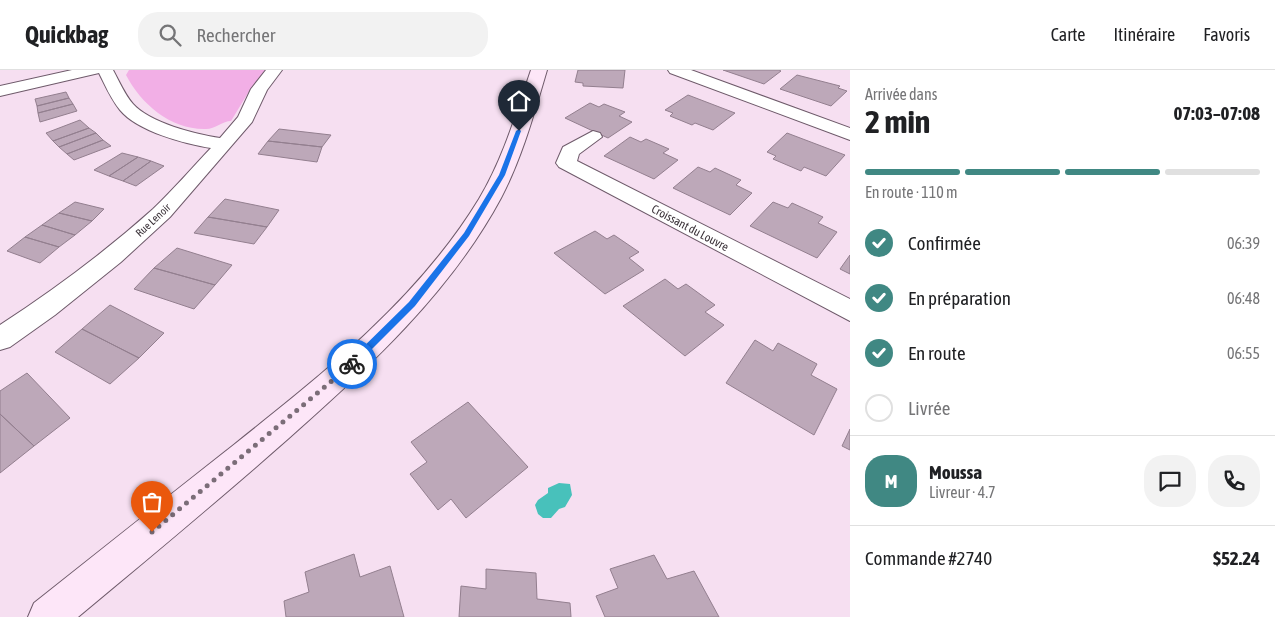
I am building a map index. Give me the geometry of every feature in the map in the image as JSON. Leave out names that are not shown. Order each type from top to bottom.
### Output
[{"type":"street","points":[[0,91],[93,70]]},
{"type":"street","points":[[105,70],[127,108],[157,127],[192,139],[225,144]]},
{"type":"street","name":"Rue Lenoir","points":[[0,339],[46,308],[139,234],[189,185],[246,118],[259,89],[274,70]]},
{"type":"street","points":[[48,617],[310,401],[362,354],[412,304],[453,253],[489,200],[512,149],[539,70]]},
{"type":"street","points":[[676,70],[850,134]]},
{"type":"street","name":"Croissant du Louvre","points":[[592,137],[570,151],[566,162],[850,311]]},
{"type":"shaded area","points":[[129,70],[265,70],[251,88],[231,121],[206,129],[181,125],[158,113],[132,86],[126,75]]},
{"type":"shaded area","points":[[559,483],[570,484],[572,495],[565,507],[559,509],[551,518],[543,518],[538,514],[535,505],[538,500],[548,493],[548,488]]},
{"type":"building","points":[[578,70],[625,70],[623,88],[583,86],[583,83],[575,82]]},
{"type":"building","points":[[723,70],[779,70],[781,71],[764,84]]},
{"type":"building","points":[[797,75],[840,86],[838,88],[847,91],[831,106],[780,89]]},
{"type":"building","points":[[66,92],[69,98],[37,106],[35,99]]},
{"type":"building","points":[[688,95],[735,113],[713,130],[695,123],[692,125],[670,116],[673,113],[665,110]]},
{"type":"building","points":[[69,98],[73,104],[38,113],[37,106]]},
{"type":"building","points":[[590,103],[599,107],[604,104],[625,112],[619,116],[632,122],[608,138],[565,118]]},
{"type":"building","points":[[73,104],[77,111],[40,122],[38,113]]},
{"type":"building","points":[[80,120],[89,128],[53,141],[46,133]]},
{"type":"building","points":[[89,128],[96,133],[59,147],[53,141]]},
{"type":"building","points":[[279,129],[331,135],[322,147],[268,141]]},
{"type":"building","points":[[96,133],[103,140],[67,154],[59,147]]},
{"type":"building","points":[[787,133],[845,155],[826,176],[804,167],[801,171],[773,159],[776,156],[767,152]]},
{"type":"building","points":[[630,137],[641,142],[646,139],[669,149],[663,153],[678,160],[654,179],[604,156]]},
{"type":"building","points":[[103,140],[111,146],[74,160],[67,154]]},
{"type":"building","points":[[268,141],[322,147],[317,162],[258,154]]},
{"type":"building","points":[[122,153],[138,157],[109,176],[94,170]]},
{"type":"building","points":[[138,157],[151,161],[123,181],[109,176]]},
{"type":"building","points":[[151,161],[164,166],[136,186],[123,181]]},
{"type":"building","points":[[698,167],[710,172],[715,168],[741,180],[736,185],[752,193],[730,215],[673,188]]},
{"type":"building","points":[[225,199],[279,210],[267,227],[208,217]]},
{"type":"building","points":[[75,202],[104,209],[92,221],[59,213]]},
{"type":"building","points":[[773,202],[788,208],[792,203],[823,217],[818,223],[837,232],[817,258],[750,226]]},
{"type":"building","points":[[59,213],[92,221],[75,235],[42,225]]},
{"type":"building","points":[[208,217],[267,227],[254,244],[194,233]]},
{"type":"building","points":[[42,225],[75,235],[59,247],[25,237]]},
{"type":"building","points":[[595,231],[607,239],[614,235],[639,252],[629,258],[644,270],[605,294],[554,253]]},
{"type":"building","points":[[25,237],[59,247],[40,263],[7,251]]},
{"type":"building","points":[[177,248],[232,265],[215,285],[154,268]]},
{"type":"building","points":[[850,255],[850,274],[840,269]]},
{"type":"building","points":[[154,268],[215,285],[194,309],[134,289]]},
{"type":"building","points":[[665,279],[678,289],[686,284],[715,305],[705,312],[724,325],[685,356],[623,306]]},
{"type":"building","points":[[110,305],[164,333],[139,358],[82,329]]},
{"type":"building","points":[[82,329],[139,358],[110,384],[55,352]]},
{"type":"building","points":[[755,340],[773,351],[778,343],[817,364],[811,375],[837,389],[814,435],[726,383]]},
{"type":"building","points":[[27,373],[70,418],[34,446],[0,414],[0,391]]},
{"type":"building","points":[[468,402],[528,467],[466,518],[451,499],[438,510],[410,474],[427,462],[411,442]]},
{"type":"building","points":[[0,414],[34,446],[0,473]]},
{"type":"building","points":[[850,429],[850,450],[842,446]]},
{"type":"building","points":[[354,554],[360,577],[390,566],[404,617],[286,617],[284,601],[309,592],[305,572]]},
{"type":"building","points":[[654,555],[667,579],[694,571],[719,617],[605,617],[596,596],[618,588],[610,569]]},
{"type":"building","points":[[486,569],[536,573],[537,599],[570,603],[571,617],[459,617],[461,586],[486,589]]},
{"type":"way so far","points":[[152,532],[352,364]]},
{"type":"route","points":[[352,364],[423,292],[467,234],[489,200],[502,175],[519,131]]}]
